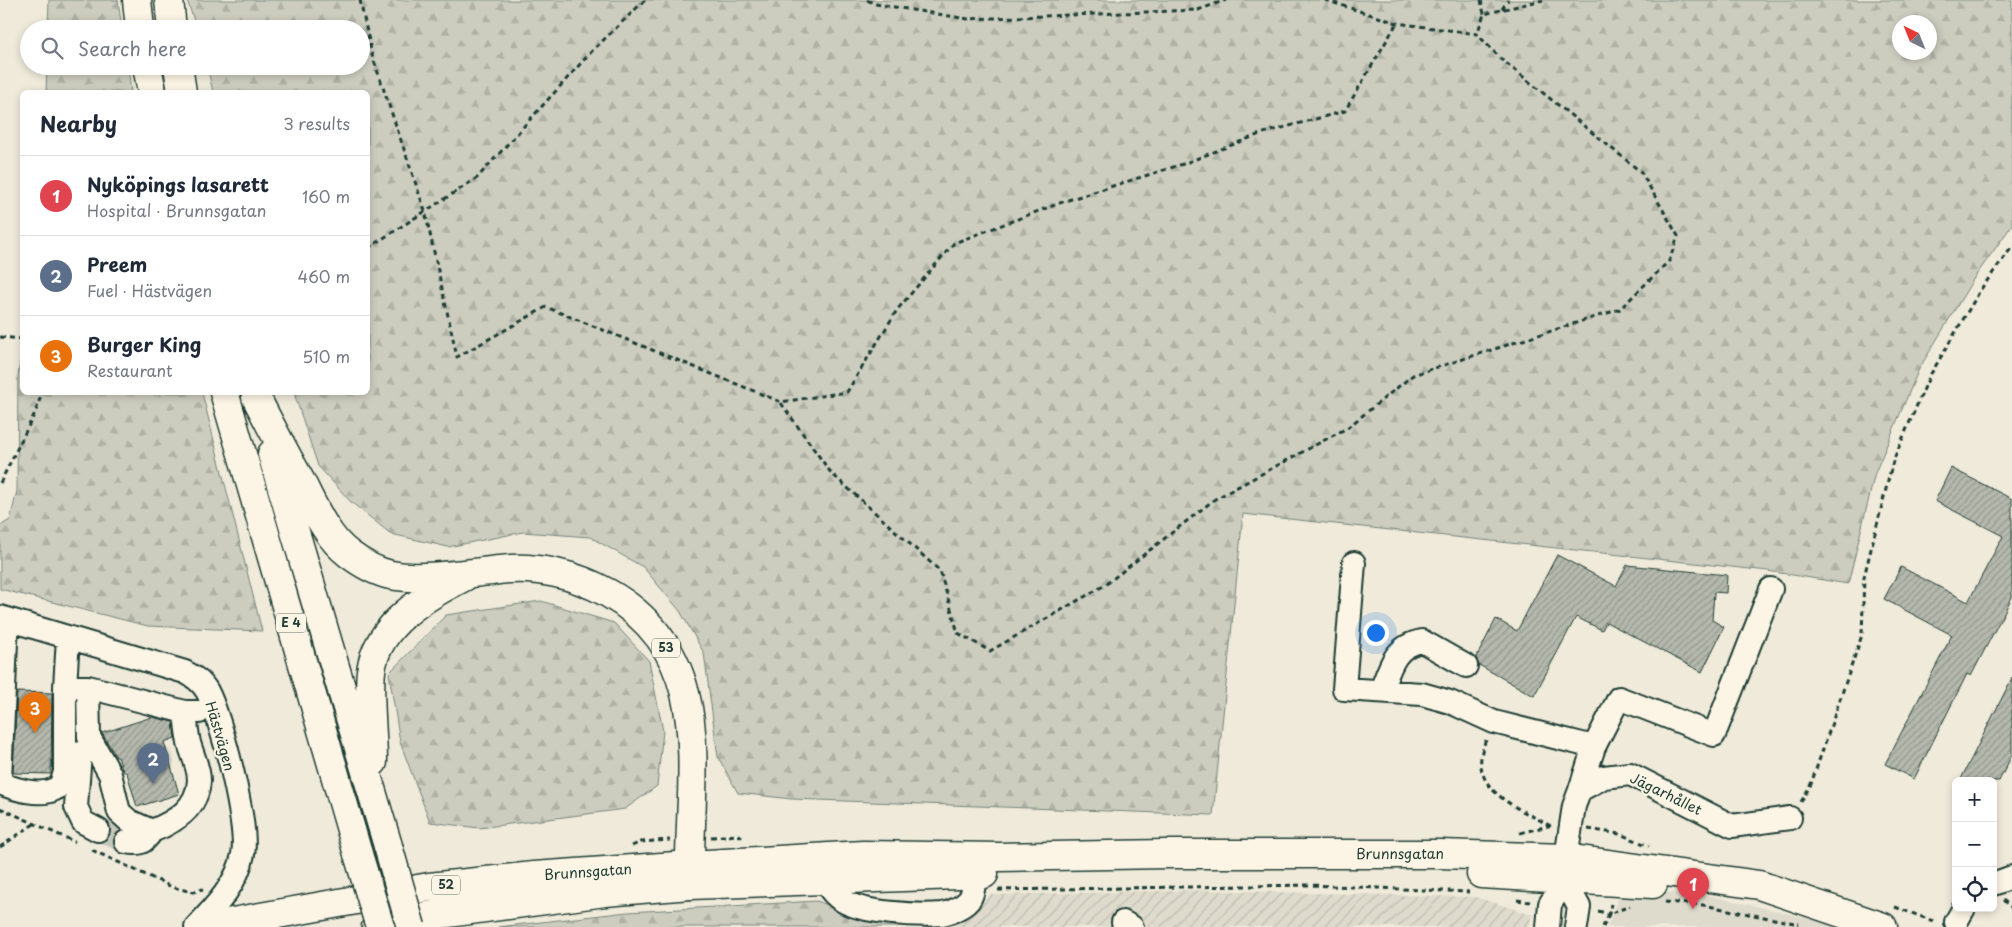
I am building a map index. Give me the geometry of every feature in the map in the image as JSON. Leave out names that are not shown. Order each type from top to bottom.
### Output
[{"type":"main road","points":[[137,0],[139,20]]},
{"type":"main road","points":[[169,0],[171,20]]},
{"type":"main road","points":[[149,75],[152,90]]},
{"type":"main road","points":[[179,75],[182,90]]},
{"type":"main road","name":"E 4","points":[[225,395],[380,927]]},
{"type":"main road","points":[[255,395],[325,527],[347,553],[372,568],[391,575],[473,573]]},
{"type":"main road","name":"E 4","points":[[255,395],[411,927]]},
{"type":"main road","name":"53","points":[[374,801],[371,671],[375,652],[384,636],[412,608],[447,586],[473,573],[502,569],[532,570],[581,579],[620,599],[639,614],[665,646],[682,680],[692,724],[694,751],[690,875]]},
{"type":"main road","name":"Brunnsgatan","points":[[206,927],[429,887],[534,876],[690,875],[824,881],[1440,854],[1566,869],[1759,885],[1814,916],[1884,927]]},
{"type":"main road","name":"Brunnsgatan","points":[[376,927],[433,915],[605,892],[690,875],[863,855],[974,873]]},
{"type":"street","points":[[1354,563],[1344,689],[1422,694],[1450,702],[1494,722],[1594,747]]},
{"type":"street","points":[[1548,927],[1550,904],[1566,869],[1574,806],[1594,747],[1619,698],[1714,735],[1771,589]]},
{"type":"street","points":[[4,618],[0,781],[16,790],[44,792],[55,789],[61,783],[65,772],[64,687],[68,638]]},
{"type":"street","name":"Hästvägen","points":[[4,618],[185,672],[199,680],[207,692],[215,712],[243,816],[245,837],[243,855],[237,873],[227,890],[196,927]]},
{"type":"street","points":[[1381,692],[1399,651],[1408,644],[1422,641],[1466,666]]},
{"type":"street","points":[[64,687],[88,687],[185,712],[215,712]]},
{"type":"street","points":[[88,687],[89,737],[110,774],[119,812],[129,821],[152,831]]},
{"type":"street","points":[[126,842],[137,844],[145,842],[152,831],[172,823],[185,812],[195,799],[199,780],[189,742],[185,712]]},
{"type":"street","points":[[89,737],[80,750],[76,807],[83,822],[98,830]]},
{"type":"street","name":"Jägarhållet","points":[[1580,790],[1604,777],[1630,774],[1732,826],[1790,818]]},
{"type":"street","points":[[1566,869],[1577,917]]},
{"type":"street","points":[[824,881],[834,894],[843,901],[860,908],[943,914],[969,899],[974,873]]},
{"type":"street","points":[[1997,883],[2012,877]]},
{"type":"path","points":[[360,0],[364,20]]},
{"type":"path","points":[[370,247],[477,178],[592,52],[645,0]]},
{"type":"path","points":[[867,0],[876,4],[968,19],[1198,10],[1226,0]]},
{"type":"path","points":[[781,402],[831,473],[940,571],[958,634],[990,652],[1105,585],[1215,498],[1346,428],[1413,376],[1620,309],[1669,261],[1678,236],[1641,172],[1501,59],[1477,34],[1397,23],[1325,0]]},
{"type":"path","points":[[1477,34],[1484,14],[1482,0]]},
{"type":"path","points":[[1501,10],[1508,0]]},
{"type":"path","points":[[1484,14],[1543,0]]},
{"type":"path","points":[[370,46],[425,211],[457,357],[546,307],[781,402],[847,392],[897,310],[954,244],[1068,200],[1182,164],[1260,134],[1344,111],[1397,23]]},
{"type":"path","points":[[1790,818],[1811,784],[1862,634],[1864,577],[1893,461],[1929,377],[1981,289],[2012,246]]},
{"type":"path","points":[[0,337],[20,339]]},
{"type":"path","points":[[0,483],[36,412],[41,395]]},
{"type":"path","points":[[1494,722],[1481,751],[1480,768],[1490,788],[1504,801],[1550,825]]},
{"type":"path","points":[[0,808],[35,823],[0,847]]},
{"type":"path","points":[[1603,927],[1609,914],[1620,834]]},
{"type":"path","points":[[974,873],[1479,893]]},
{"type":"path","points":[[1513,899],[1550,904]]},
{"type":"path","points":[[1664,902],[1814,916]]},
{"type":"path","points":[[2006,902],[2012,904]]},
{"type":"path","points":[[1577,917],[1609,914],[1635,904]]},
{"type":"shaded area","points":[[1198,890],[1475,897],[1532,914],[1529,927],[954,927],[990,895]]},
{"type":"shaded area","points":[[1622,890],[1707,895],[1847,927],[1607,927]]},
{"type":"green space","points":[[49,0],[118,0],[121,20],[48,20]]},
{"type":"green space","points":[[187,0],[2012,0],[2012,225],[1974,278],[1919,369],[1875,473],[1848,584],[1768,571],[1243,514],[1213,815],[792,799],[738,793],[718,757],[704,653],[680,611],[643,567],[590,537],[523,532],[448,547],[391,534],[351,502],[318,466],[295,395],[370,395],[370,90],[213,90],[209,75],[370,75],[370,20],[194,20]]},
{"type":"green space","points":[[47,75],[129,75],[131,90],[46,90]]},
{"type":"green space","points":[[20,362],[20,395],[203,395],[262,631],[148,626],[0,589],[0,526],[10,520],[17,491],[18,376]]},
{"type":"green space","points":[[541,601],[614,623],[649,661],[663,731],[657,786],[625,809],[479,828],[430,822],[400,742],[389,673],[446,615]]},
{"type":"green space","points":[[817,901],[856,916],[898,927],[498,927],[628,912]]},
{"type":"building","points":[[1951,468],[2012,499],[2012,597],[1971,676],[1967,674],[1914,779],[1885,764],[1952,635],[1884,599],[1901,567],[1968,602],[2003,536],[1935,501]]},
{"type":"building","points":[[1557,555],[1616,586],[1627,565],[1727,575],[1726,593],[1714,592],[1712,620],[1724,627],[1702,672],[1606,622],[1602,630],[1576,617],[1534,696],[1479,665],[1476,658],[1496,619],[1517,631]]},
{"type":"building","points":[[2012,678],[2012,755],[1999,781],[1997,781],[1997,777],[1962,777]]},
{"type":"building","points":[[17,692],[52,693],[51,774],[13,773]]},
{"type":"building","points":[[152,717],[173,722],[175,738],[164,742],[179,794],[137,807],[127,773],[123,771],[118,757],[116,757],[102,733]]},
{"type":"building","points":[[108,822],[120,831],[116,834],[113,843],[106,840],[111,830]]},
{"type":"tunnel","points":[[98,830],[126,842]]},
{"type":"place","name":"Burger King","points":[[35,733]]},
{"type":"place","name":"Preem","points":[[153,784]]},
{"type":"place","name":"Nyköpings lasarett","points":[[1693,909]]}]
